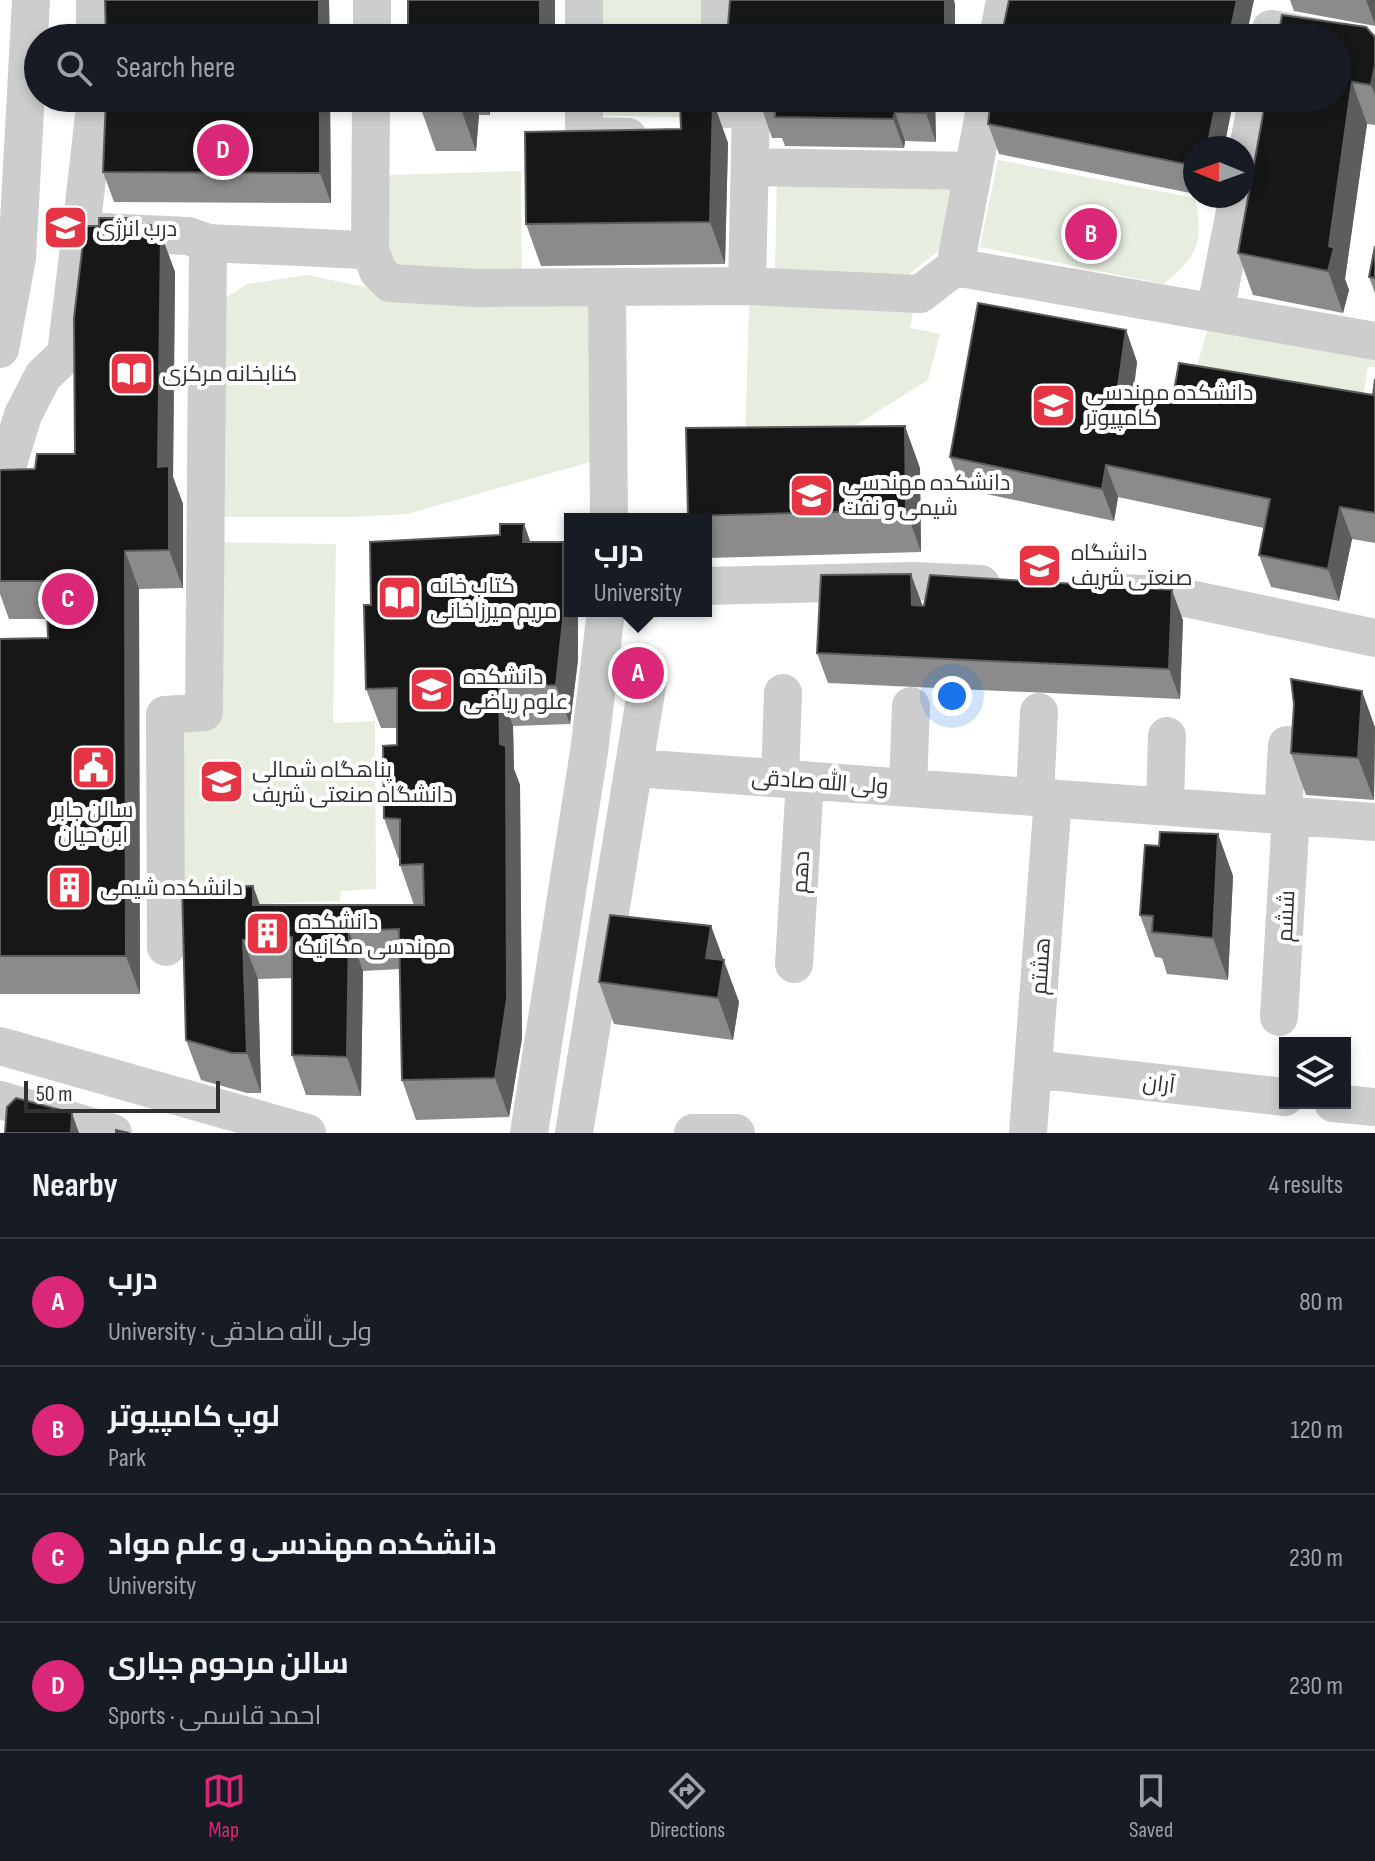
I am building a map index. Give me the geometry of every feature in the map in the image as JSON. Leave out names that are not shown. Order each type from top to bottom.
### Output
[{"type":"street","points":[[29,24],[31,0]]},
{"type":"street","points":[[95,0],[95,24]]},
{"type":"street","points":[[372,0],[372,24]]},
{"type":"street","points":[[584,0],[584,24]]},
{"type":"street","points":[[720,0],[720,24]]},
{"type":"street","points":[[1001,24],[1005,0]]},
{"type":"street","points":[[0,349],[13,295],[10,206],[24,69]]},
{"type":"street","points":[[0,489],[23,415],[43,376],[66,354],[77,286],[94,112]]},
{"type":"street","points":[[371,112],[370,250],[378,271],[390,283],[477,288],[747,286],[920,294],[955,267],[984,112]]},
{"type":"street","points":[[584,112],[584,136],[660,137]]},
{"type":"street","points":[[747,286],[751,112]]},
{"type":"street","points":[[1250,136],[1255,112]]},
{"type":"street","points":[[750,167],[973,171]]},
{"type":"street","points":[[1215,313],[1236,208]]},
{"type":"street","points":[[81,231],[188,236],[208,243],[370,250]]},
{"type":"street","points":[[166,947],[165,715],[204,712],[208,243]]},
{"type":"street","points":[[955,267],[1375,341]]},
{"type":"street","points":[[607,288],[609,513]]},
{"type":"street","points":[[712,586],[913,581],[1019,587]]},
{"type":"street","points":[[1080,590],[1171,595],[1375,638]]},
{"type":"street","points":[[529,1133],[589,752],[605,617]]},
{"type":"street","points":[[574,1133],[648,680]]},
{"type":"street","name":"دهم","points":[[783,693],[792,779],[794,964]]},
{"type":"street","points":[[908,788],[911,706]]},
{"type":"street","name":"هشتم","points":[[1028,1133],[1044,798],[1039,712]]},
{"type":"street","points":[[1165,806],[1167,736]]},
{"type":"street","name":"ششم","points":[[1279,1017],[1287,745]]},
{"type":"street","name":"ولی الله صادقی","points":[[635,768],[1375,822]]},
{"type":"street","points":[[0,1046],[307,1133]]},
{"type":"street","name":"آران","points":[[1033,1069],[1279,1096]]},
{"type":"street","points":[[1351,1105],[1375,1107]]},
{"type":"street","points":[[6,1112],[113,1133]]},
{"type":"street","points":[[693,1133],[736,1133]]},
{"type":"shaded area","points":[[593,0],[705,0],[705,24],[592,24]]},
{"type":"shaded area","points":[[591,112],[704,112],[704,118],[591,115]]},
{"type":"shaded area","points":[[998,160],[1183,196],[1183,208],[1197,208],[1198,213],[1196,247],[1184,266],[1163,284],[980,247]]},
{"type":"shaded area","points":[[521,171],[522,279],[402,277],[387,252],[388,175]]},
{"type":"shaded area","points":[[777,173],[955,180],[945,235],[938,251],[907,276],[775,271]]},
{"type":"shaded area","points":[[307,275],[389,292],[593,298],[594,461],[407,514],[211,517],[220,302],[247,284]]},
{"type":"shaded area","points":[[749,305],[913,312],[910,328],[940,334],[928,380],[821,447],[745,446]]},
{"type":"shaded area","points":[[1208,327],[1375,354],[1375,367],[1368,367],[1362,402],[1195,374]]},
{"type":"shaded area","points":[[214,542],[336,544],[333,723],[375,721],[376,889],[341,891],[340,901],[175,907],[174,723],[213,722]]},
{"type":"building","points":[[105,0],[319,0],[319,24],[106,24]]},
{"type":"building","points":[[408,0],[540,0],[540,24],[408,24]]},
{"type":"building","points":[[730,0],[945,0],[945,24],[728,24]]},
{"type":"building","points":[[1009,0],[1237,0],[1232,24],[1004,24]]},
{"type":"building","points":[[1282,15],[1345,24],[1280,24]]},
{"type":"building","points":[[1351,25],[1366,27],[1375,37],[1371,85],[1352,82],[1351,89]]},
{"type":"building","points":[[105,112],[320,112],[320,173],[103,172]]},
{"type":"building","points":[[680,112],[713,112],[710,222],[526,224],[525,132],[681,129]]},
{"type":"building","points":[[775,112],[895,112],[893,119],[775,117]]},
{"type":"building","points":[[989,112],[1214,112],[1209,136],[1183,136],[1183,164],[988,124]]},
{"type":"building","points":[[1263,112],[1348,112],[1329,246],[1334,248],[1328,271],[1238,253],[1246,208],[1255,208],[1255,159]]},
{"type":"building","points":[[99,218],[133,218],[134,224],[151,225],[151,232],[161,234],[158,467],[169,466],[169,550],[125,551],[126,956],[0,956],[0,639],[48,638],[46,581],[0,581],[0,470],[35,469],[37,454],[75,454],[74,318],[85,226],[99,226]]},
{"type":"building","points":[[1375,246],[1375,278],[1369,277]]},
{"type":"building","points":[[978,303],[1126,330],[1117,394],[1172,402],[1179,363],[1373,395],[1375,379],[1375,513],[1340,507],[1328,569],[1259,555],[1270,499],[1106,465],[1102,489],[950,457]]},
{"type":"building","points":[[905,426],[906,510],[712,515],[688,513],[686,428]]},
{"type":"building","points":[[500,524],[524,524],[523,542],[563,542],[563,620],[556,685],[499,686],[500,744],[506,746],[507,999],[495,1078],[402,1080],[399,929],[349,931],[347,1057],[292,1055],[292,937],[243,940],[247,1053],[232,1053],[186,1040],[182,887],[253,886],[253,905],[424,905],[423,864],[400,865],[400,819],[384,818],[383,746],[397,745],[397,688],[366,689],[364,605],[371,605],[370,542],[500,535]]},
{"type":"building","points":[[911,574],[912,605],[924,606],[930,575],[1172,590],[1169,669],[817,653],[821,575]]},
{"type":"building","points":[[1291,679],[1362,691],[1358,758],[1291,753],[1294,704]]},
{"type":"building","points":[[1160,832],[1218,834],[1213,938],[1152,932],[1153,916],[1140,915],[1145,845],[1159,846]]},
{"type":"building","points":[[610,915],[711,926],[706,958],[724,960],[718,998],[599,982]]},
{"type":"building","points":[[16,1098],[72,1113],[71,1133],[5,1133],[7,1107]]},
{"type":"place","name":"سالن مرحوم جباری","points":[[223,150]]},
{"type":"place","name":"درب انرژی","points":[[65,228]]},
{"type":"place","name":"لوپ کامپیوتر","points":[[1091,234]]},
{"type":"place","name":"کنابخانه مرکزی","points":[[131,373]]},
{"type":"place","name":"دانشکده مهندسی کامپیوتر","points":[[1054,405]]},
{"type":"place","name":"دانشکده مهندسی شیمی و نفت","points":[[811,495]]},
{"type":"place","name":"دانشگاه صنعتی شریف","points":[[1040,565]]},
{"type":"place","name":"کتاب خانه مریم میرزاخانی","points":[[399,598]]},
{"type":"place","name":"دانشکده مهندسی و علم مواد","points":[[68,599]]},
{"type":"place","name":"درب","points":[[638,673]]},
{"type":"place","name":"دانشکده علوم ریاضی","points":[[432,689]]},
{"type":"place","name":"سالن جابر ابن حیان","points":[[93,768]]},
{"type":"place","name":"پناهگاه شمالی دانشگاه صنعتی شریف","points":[[221,782]]},
{"type":"place","name":"دانشکده شیمی","points":[[69,887]]},
{"type":"place","name":"دانشکده مهندسی مکانیک","points":[[267,934]]}]
